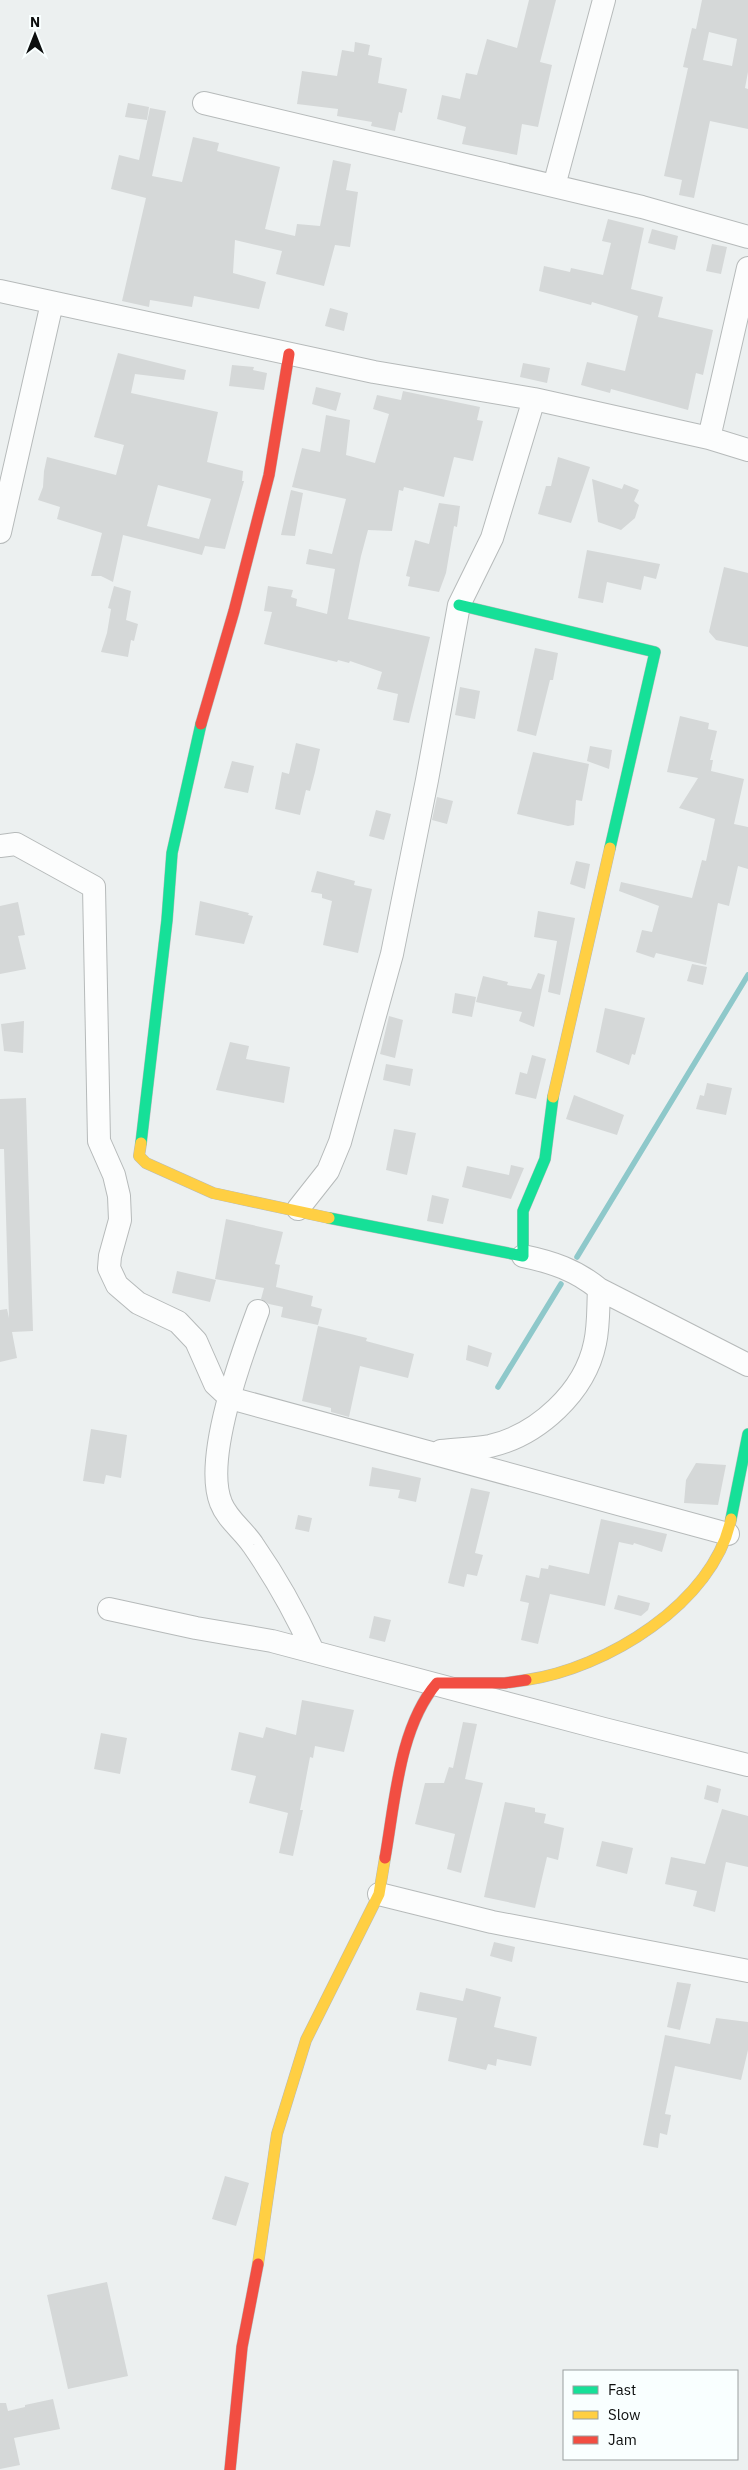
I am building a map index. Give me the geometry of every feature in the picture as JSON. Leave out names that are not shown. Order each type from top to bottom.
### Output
[{"type":"street","points":[[554,186],[604,0]]},
{"type":"street","points":[[204,103],[642,207],[748,237]]},
{"type":"street","points":[[709,438],[748,268]]},
{"type":"street","points":[[0,292],[374,372],[534,399],[709,438],[748,450]]},
{"type":"street","points":[[0,532],[52,303]]},
{"type":"street","points":[[289,354],[269,475],[234,610],[207,700],[172,853],[167,920],[138,1156],[146,1163],[213,1193],[298,1209],[440,1241],[523,1256],[562,1266],[584,1277],[599,1289],[748,1365]]},
{"type":"street","points":[[298,1209],[328,1172],[340,1142],[392,954],[427,780],[450,651],[456,632],[459,605],[492,538],[534,399]]},
{"type":"street","points":[[459,605],[654,652],[550,1110],[545,1159],[523,1211],[523,1256]]},
{"type":"street","points":[[0,846],[16,844],[94,887],[99,1141],[114,1174],[119,1196],[120,1220],[110,1256],[109,1268],[117,1285],[138,1303],[178,1322],[196,1341],[215,1384],[230,1398],[728,1534]]},
{"type":"street","points":[[427,1453],[490,1446],[515,1437],[551,1413],[580,1381],[588,1364],[595,1345],[598,1326],[599,1289]]},
{"type":"street","points":[[258,1311],[219,1438],[217,1466],[221,1503],[253,1545],[294,1610],[312,1651]]},
{"type":"street","points":[[230,2470],[242,2347],[262,2241],[277,2134],[306,2040],[379,1894],[399,1778],[414,1718],[424,1698],[437,1683],[506,1683],[543,1677],[585,1666],[648,1631],[673,1610],[704,1575],[728,1534],[748,1434]]},
{"type":"street","points":[[109,1610],[272,1641],[748,1765]]},
{"type":"street","points":[[379,1894],[492,1922],[748,1971]]},
{"type":"building","points":[[529,0],[556,0],[540,62],[552,65],[538,127],[522,124],[517,155],[462,144],[466,127],[437,119],[442,95],[460,99],[466,73],[477,75],[487,39],[517,48]]},
{"type":"building","points":[[702,0],[748,0],[748,72],[745,88],[748,89],[748,129],[710,121],[694,198],[679,195],[682,180],[664,176],[688,68],[683,67],[692,28],[696,29]],"holes":[[[709,32],[737,39],[732,66],[703,60]]]},
{"type":"building","points":[[355,42],[370,45],[368,55],[382,58],[378,83],[407,89],[402,113],[399,112],[395,131],[371,126],[372,122],[337,116],[338,109],[297,104],[302,71],[337,76],[342,50],[354,52]]},
{"type":"building","points":[[128,103],[149,107],[147,120],[125,117]]},
{"type":"building","points":[[150,108],[166,111],[152,176],[182,182],[193,137],[219,143],[217,151],[280,167],[265,229],[295,236],[297,224],[320,226],[333,160],[351,164],[346,190],[358,192],[350,247],[335,245],[324,286],[276,274],[282,251],[235,240],[233,273],[266,282],[259,309],[194,296],[192,307],[150,300],[149,307],[122,301],[146,198],[111,189],[119,155],[139,160]]},
{"type":"building","points":[[608,219],[644,228],[631,289],[663,297],[658,317],[713,330],[703,375],[696,373],[688,410],[611,389],[610,393],[581,385],[587,362],[625,371],[638,316],[592,302],[591,305],[539,291],[544,266],[570,272],[571,268],[603,275],[611,243],[602,241]]},
{"type":"building","points":[[652,229],[678,236],[675,250],[648,243]]},
{"type":"building","points":[[712,244],[727,247],[721,274],[706,271]]},
{"type":"building","points":[[330,308],[348,313],[344,331],[325,326]]},
{"type":"building","points":[[118,353],[186,370],[184,380],[135,374],[131,393],[218,412],[207,462],[243,471],[242,481],[244,481],[225,549],[205,546],[202,555],[123,535],[113,582],[101,576],[91,576],[102,533],[57,519],[60,507],[38,500],[43,487],[47,457],[116,475],[124,445],[94,437]],"holes":[[[158,485],[211,499],[199,539],[147,526]]]},
{"type":"building","points":[[523,363],[550,368],[547,383],[520,377]]},
{"type":"building","points":[[232,365],[254,367],[253,370],[267,373],[264,390],[229,386]]},
{"type":"building","points":[[316,387],[341,393],[336,411],[312,404]]},
{"type":"building","points":[[403,391],[480,407],[477,420],[483,421],[473,461],[454,457],[444,497],[404,487],[403,491],[399,490],[392,531],[368,530],[361,556],[348,619],[430,637],[409,723],[393,720],[398,694],[377,689],[382,672],[350,661],[349,663],[338,660],[337,662],[264,644],[272,612],[264,611],[268,586],[293,590],[291,597],[297,599],[296,606],[327,614],[335,569],[306,564],[309,549],[332,554],[346,499],[292,487],[302,448],[320,452],[326,415],[350,420],[346,455],[375,463],[389,414],[373,409],[377,395],[401,400]]},
{"type":"building","points":[[558,457],[590,467],[571,523],[538,514],[546,486],[551,486]]},
{"type":"building","points":[[592,479],[622,489],[624,484],[639,490],[634,501],[639,505],[635,518],[621,530],[598,522]]},
{"type":"building","points":[[291,490],[303,493],[295,536],[281,535]]},
{"type":"building","points":[[439,503],[460,506],[457,527],[454,526],[446,573],[439,592],[408,586],[410,577],[406,576],[415,540],[429,544]]},
{"type":"building","points":[[587,550],[660,564],[656,579],[644,576],[641,590],[607,582],[603,603],[578,598]]},
{"type":"building","points":[[724,567],[748,573],[748,647],[716,640],[709,632]]},
{"type":"building","points":[[114,586],[131,591],[126,620],[138,624],[134,641],[131,640],[128,657],[101,652],[107,633],[111,609],[108,608]]},
{"type":"building","points":[[535,648],[558,653],[553,680],[550,680],[536,736],[517,731]]},
{"type":"building","points":[[460,687],[480,691],[475,719],[455,715]]},
{"type":"building","points":[[680,716],[709,723],[708,729],[717,731],[710,760],[713,760],[711,771],[744,779],[734,824],[748,827],[748,869],[738,866],[729,906],[718,903],[706,965],[656,953],[654,958],[636,952],[642,930],[652,932],[659,906],[619,891],[621,882],[692,898],[702,860],[706,861],[715,819],[679,808],[698,778],[667,772]]},
{"type":"building","points":[[296,743],[320,749],[310,791],[306,790],[300,815],[275,809],[282,772],[289,774]]},
{"type":"building","points":[[590,746],[612,750],[609,769],[587,761]]},
{"type":"building","points":[[533,752],[589,764],[582,801],[576,800],[574,825],[568,826],[517,814]]},
{"type":"building","points":[[232,761],[254,766],[248,793],[224,788]]},
{"type":"building","points":[[437,797],[453,801],[447,824],[432,820]]},
{"type":"building","points":[[376,810],[391,814],[384,840],[369,836]]},
{"type":"building","points":[[576,861],[590,864],[585,889],[570,884]]},
{"type":"building","points":[[317,871],[355,881],[354,885],[372,889],[358,953],[323,945],[332,901],[322,898],[322,894],[311,892]]},
{"type":"building","points":[[200,901],[249,913],[248,915],[253,916],[244,944],[195,935]]},
{"type":"building","points":[[18,902],[25,935],[18,936],[26,969],[0,974],[0,906]]},
{"type":"building","points":[[538,911],[575,918],[560,995],[548,992],[557,941],[534,937]]},
{"type":"building","points":[[692,964],[707,967],[703,985],[687,981]]},
{"type":"building","points":[[538,973],[545,975],[534,1027],[519,1021],[522,1012],[476,1002],[483,976],[508,982],[507,985],[531,989]]},
{"type":"building","points":[[455,993],[476,997],[472,1017],[452,1013]]},
{"type":"building","points":[[605,1008],[645,1018],[635,1055],[632,1054],[629,1065],[596,1052]]},
{"type":"building","points":[[389,1016],[403,1020],[395,1058],[380,1054]]},
{"type":"building","points":[[24,1021],[23,1053],[4,1051],[1,1024]]},
{"type":"building","points":[[230,1042],[249,1046],[246,1059],[290,1067],[284,1103],[216,1090]]},
{"type":"building","points":[[532,1055],[546,1059],[536,1099],[515,1094],[520,1072],[527,1074]]},
{"type":"building","points":[[386,1064],[413,1069],[410,1086],[383,1080]]},
{"type":"building","points":[[707,1083],[732,1088],[726,1115],[696,1109],[700,1095],[704,1096]]},
{"type":"building","points":[[574,1095],[624,1115],[617,1135],[566,1119]]},
{"type":"building","points":[[26,1098],[33,1331],[12,1332],[17,1358],[0,1362],[0,1310],[7,1309],[9,1318],[4,1149],[0,1149],[0,1099]]},
{"type":"building","points":[[394,1129],[416,1133],[407,1175],[386,1170]]},
{"type":"building","points":[[511,1165],[524,1168],[511,1199],[462,1187],[467,1166],[509,1175]]},
{"type":"building","points":[[432,1195],[449,1199],[443,1224],[427,1221]]},
{"type":"building","points":[[226,1219],[283,1232],[275,1264],[280,1265],[276,1287],[313,1296],[311,1306],[322,1309],[318,1325],[281,1317],[283,1307],[269,1304],[261,1299],[264,1288],[215,1279]]},
{"type":"building","points":[[177,1271],[216,1280],[210,1302],[172,1293]]},
{"type":"building","points":[[318,1326],[367,1338],[366,1341],[414,1354],[408,1378],[360,1366],[349,1417],[331,1412],[331,1408],[302,1401]]},
{"type":"building","points":[[468,1345],[492,1353],[488,1367],[466,1360]]},
{"type":"building","points":[[91,1429],[127,1435],[121,1478],[106,1475],[104,1484],[83,1481]]},
{"type":"building","points":[[696,1463],[726,1465],[718,1505],[684,1503],[686,1480]]},
{"type":"building","points":[[372,1467],[421,1478],[416,1502],[398,1498],[400,1490],[369,1486]]},
{"type":"building","points":[[471,1488],[490,1492],[475,1553],[483,1555],[477,1576],[467,1574],[464,1587],[448,1583]]},
{"type":"building","points":[[298,1515],[312,1518],[309,1532],[295,1529]]},
{"type":"building","points":[[601,1519],[667,1534],[662,1552],[634,1543],[633,1545],[619,1542],[605,1606],[550,1594],[538,1644],[521,1640],[529,1603],[520,1601],[526,1575],[539,1578],[541,1568],[548,1569],[549,1565],[589,1574]]},
{"type":"building","points":[[618,1595],[650,1603],[648,1610],[641,1616],[614,1609]]},
{"type":"building","points":[[374,1616],[391,1620],[385,1642],[369,1638]]},
{"type":"building","points":[[302,1700],[354,1710],[344,1752],[315,1746],[313,1758],[310,1757],[300,1810],[303,1810],[293,1856],[279,1853],[288,1813],[249,1803],[256,1776],[231,1770],[239,1732],[263,1738],[266,1727],[296,1735]]},
{"type":"building","points":[[463,1722],[477,1724],[465,1779],[483,1783],[461,1873],[447,1869],[455,1834],[415,1824],[425,1783],[444,1783],[449,1767],[453,1768]]},
{"type":"building","points":[[101,1733],[127,1738],[120,1774],[94,1769]]},
{"type":"building","points":[[707,1785],[721,1789],[718,1803],[704,1799]]},
{"type":"building","points":[[505,1802],[535,1808],[535,1812],[546,1814],[544,1823],[564,1828],[558,1860],[547,1857],[535,1908],[484,1897]]},
{"type":"building","points":[[722,1809],[748,1816],[748,1867],[726,1862],[715,1912],[693,1906],[697,1891],[665,1884],[671,1857],[705,1864]]},
{"type":"building","points":[[602,1841],[633,1848],[627,1874],[596,1866]]},
{"type":"building","points":[[494,1942],[515,1947],[512,1962],[490,1956]]},
{"type":"building","points":[[677,1982],[691,1984],[680,2030],[667,2027]]},
{"type":"building","points":[[466,1988],[501,1997],[494,2027],[537,2037],[531,2066],[497,2059],[496,2066],[488,2064],[486,2070],[448,2061],[457,2018],[416,2010],[420,1992],[463,2001]]},
{"type":"building","points":[[716,2018],[748,2022],[748,2050],[741,2080],[675,2066],[665,2114],[671,2115],[667,2135],[660,2133],[658,2148],[643,2145],[665,2035],[710,2044]]},
{"type":"building","points":[[225,2176],[249,2183],[236,2226],[212,2219]]},
{"type":"building","points":[[107,2282],[128,2376],[68,2389],[47,2295]]},
{"type":"building","points":[[53,2399],[60,2429],[14,2438],[20,2465],[0,2469],[0,2403],[6,2403],[8,2411]]},
{"type":"waterway","points":[[577,1257],[748,975]]},
{"type":"waterway","points":[[498,1387],[561,1284]]},
{"type":"traffic: fast","points":[[459,605],[655,652],[610,848]]},
{"type":"traffic: fast","points":[[141,1143],[167,920],[172,853],[201,724]]},
{"type":"traffic: fast","points":[[329,1218],[523,1256],[523,1211],[545,1159],[553,1097]]},
{"type":"traffic: fast","points":[[731,1519],[748,1434]]},
{"type":"traffic: slow","points":[[553,1097],[610,848]]},
{"type":"traffic: slow","points":[[141,1143],[139,1156],[146,1163],[213,1193],[329,1218]]},
{"type":"traffic: slow","points":[[526,1680],[557,1673],[589,1662],[621,1646],[652,1627],[679,1604],[703,1578],[721,1550],[731,1519]]},
{"type":"traffic: slow","points":[[258,2264],[277,2134],[306,2040],[379,1894],[385,1858]]},
{"type":"traffic: jam","points":[[201,724],[234,611],[269,475],[289,354]]},
{"type":"traffic: jam","points":[[385,1858],[400,1766],[406,1743],[424,1701],[437,1683],[505,1683],[526,1680]]},
{"type":"traffic: jam","points":[[230,2470],[242,2347],[258,2264]]}]
